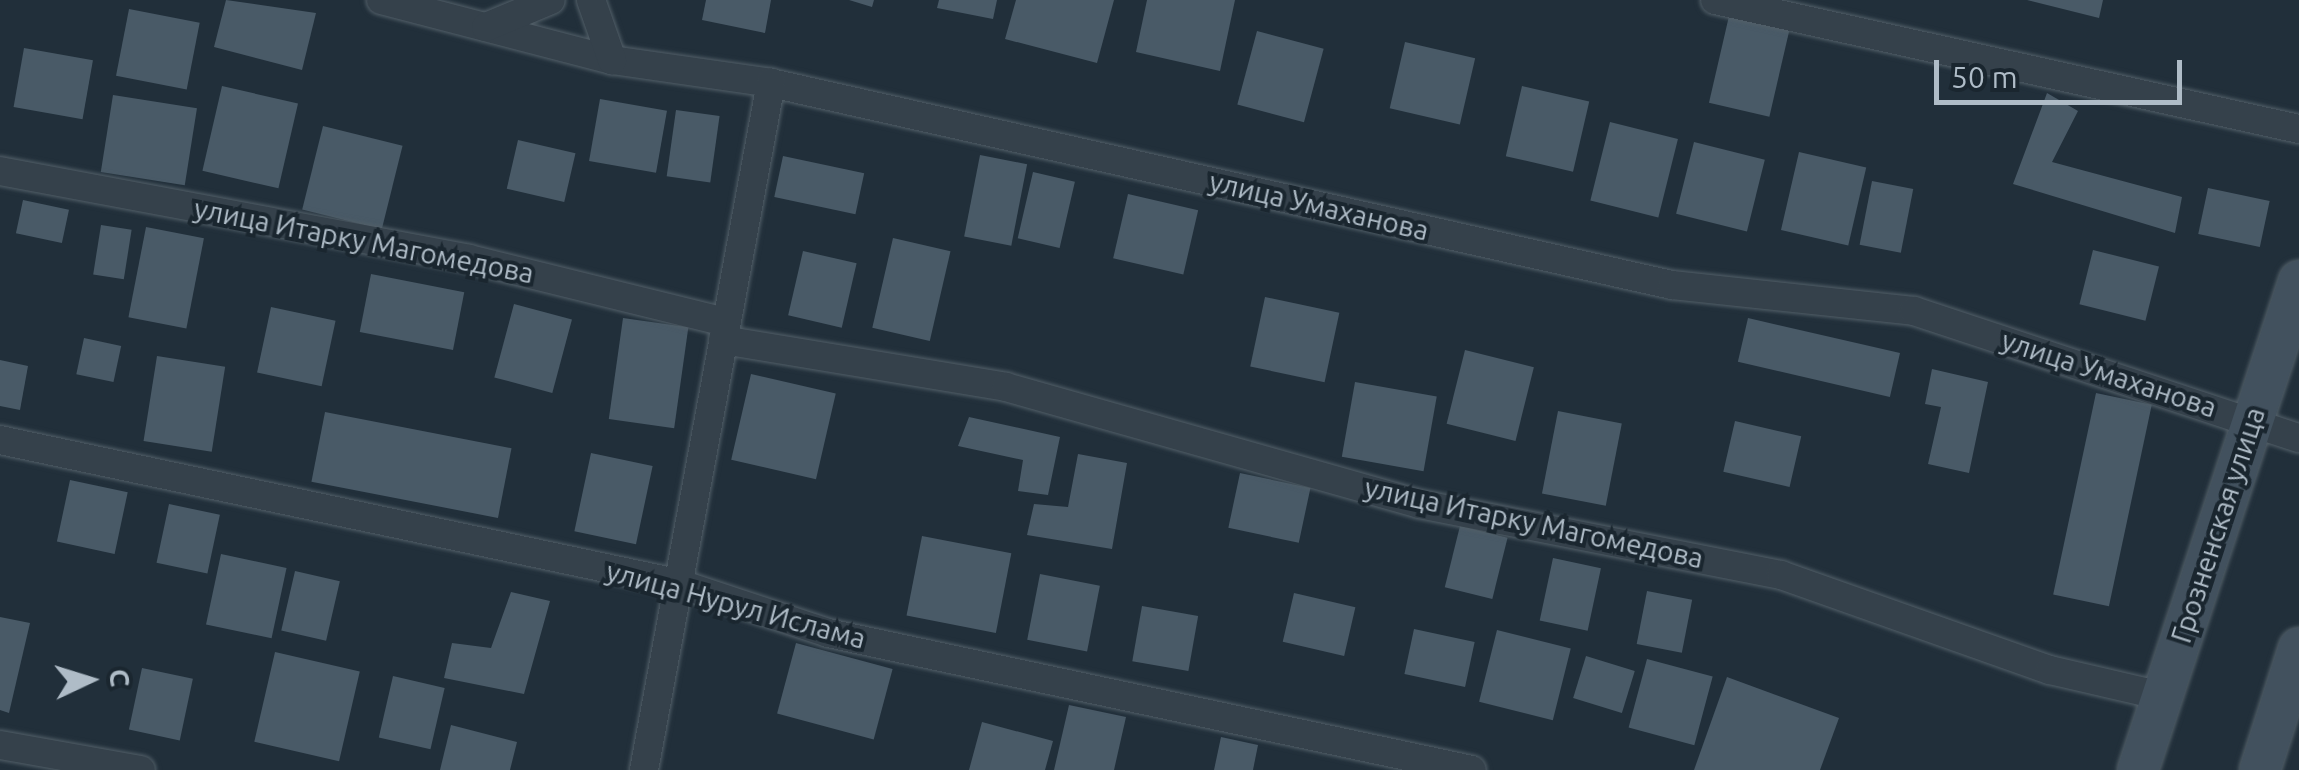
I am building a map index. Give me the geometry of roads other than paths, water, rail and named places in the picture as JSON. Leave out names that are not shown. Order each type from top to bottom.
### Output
[{"type":"street","name":"улица Умаханова","points":[[381,0],[612,60],[771,83],[1672,285],[1914,310],[2299,438]]},
{"type":"street","points":[[486,27],[551,0]]},
{"type":"street","points":[[591,0],[612,60]]},
{"type":"street","points":[[1715,0],[2299,129]]},
{"type":"street","points":[[644,770],[771,83]]},
{"type":"street","name":"улица Итарку Магомедова","points":[[0,171],[469,258],[725,331],[1006,388],[1419,504],[1781,575],[2050,670],[2162,696]]},
{"type":"street","name":"Грозненская улица","points":[[2138,770],[2299,280]]},
{"type":"street","name":"улица Нурул Ислама","points":[[0,440],[677,583],[828,633],[1472,770]]},
{"type":"street","points":[[2260,770],[2286,731],[2299,648]]},
{"type":"street","points":[[0,745],[140,770]]}]
